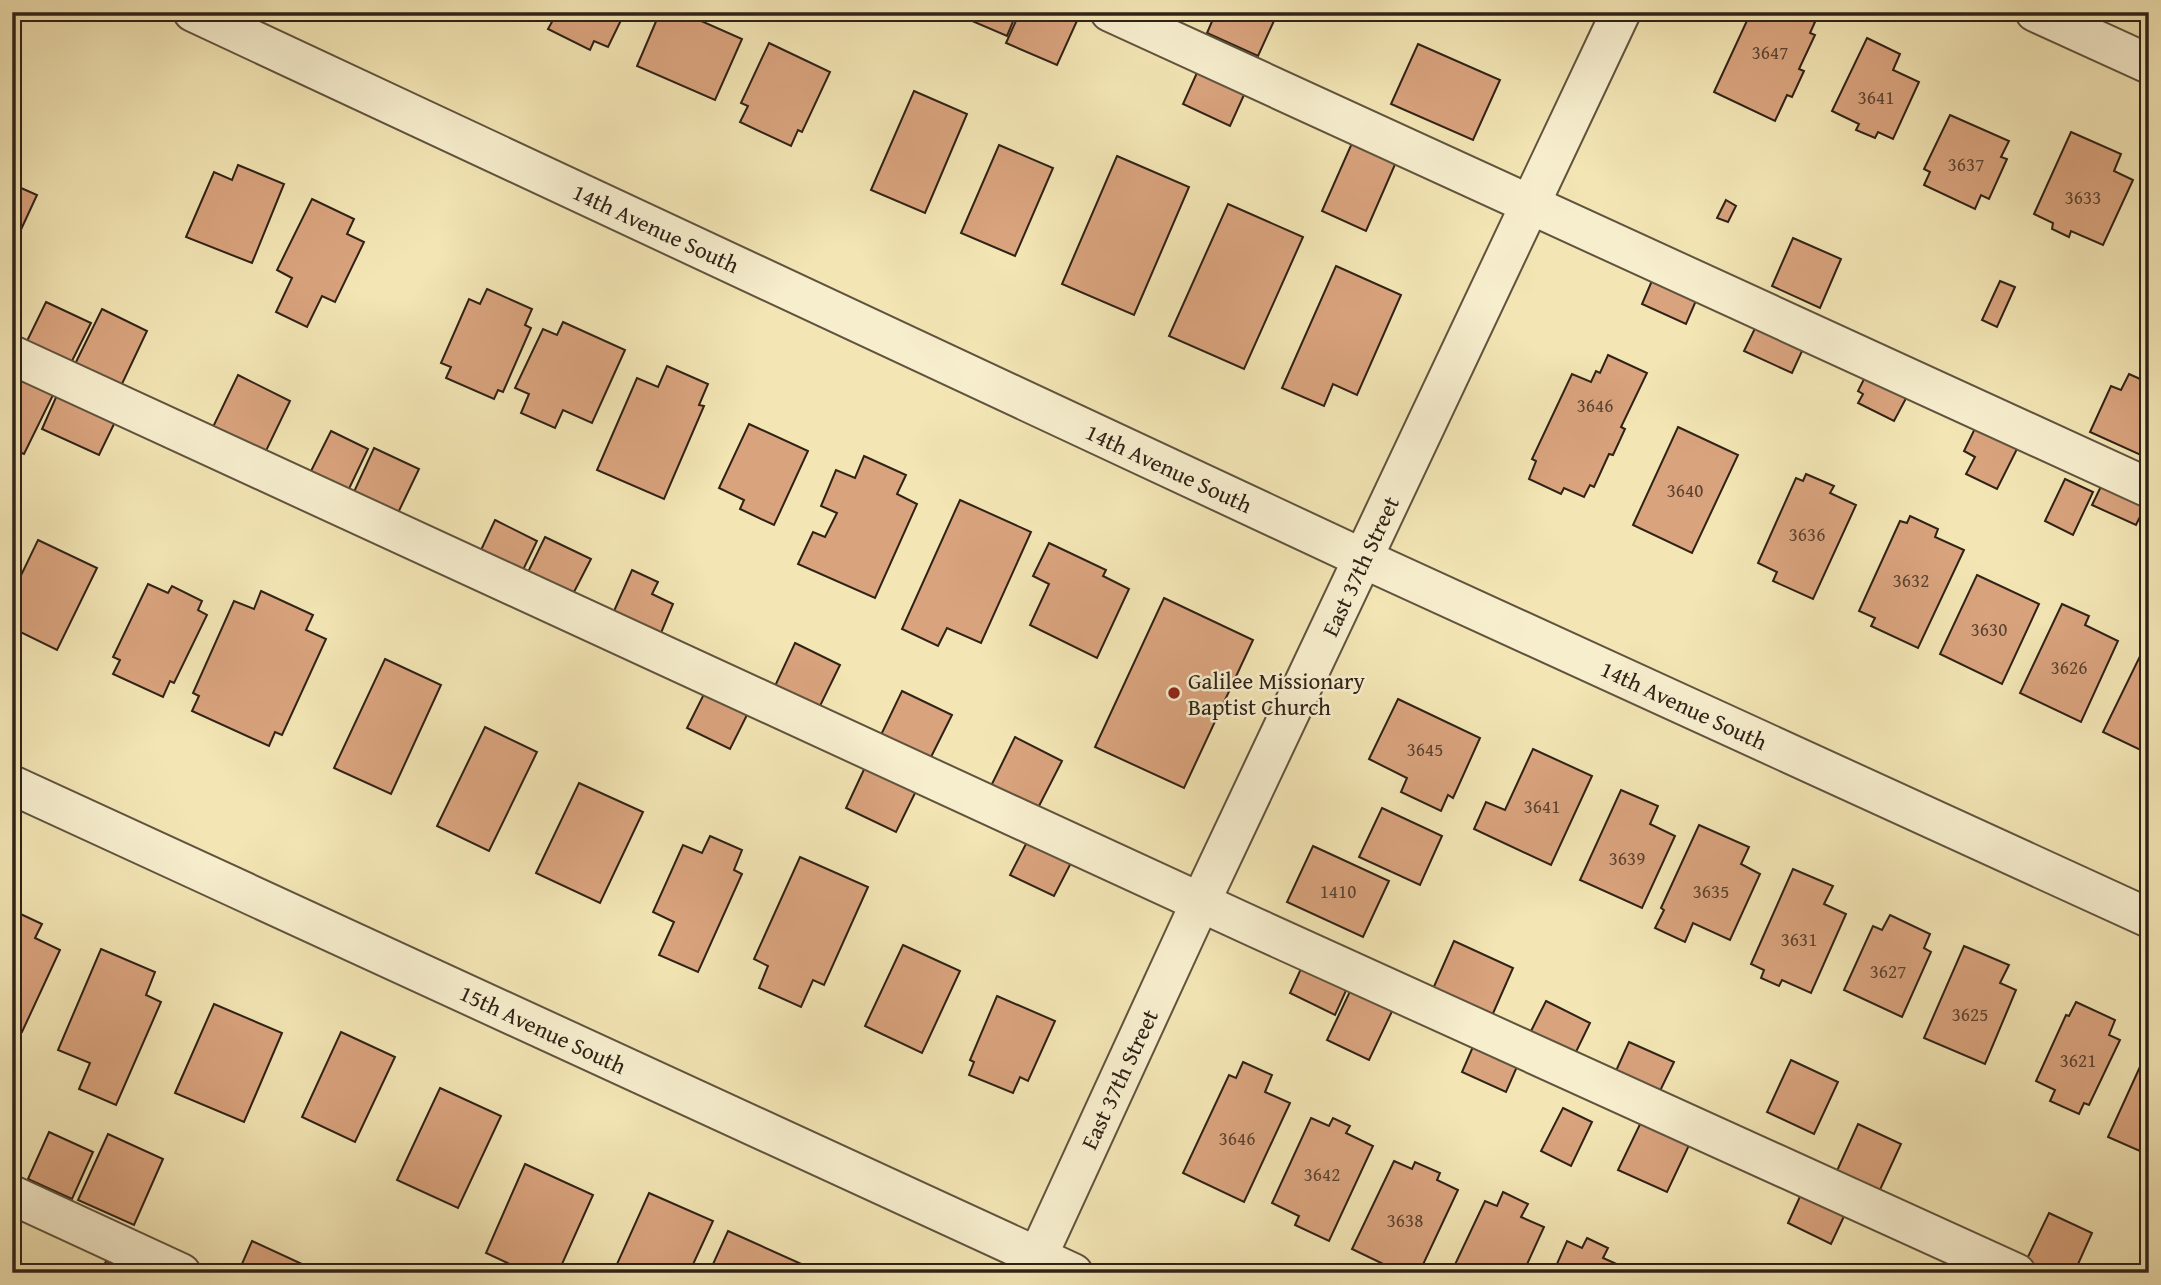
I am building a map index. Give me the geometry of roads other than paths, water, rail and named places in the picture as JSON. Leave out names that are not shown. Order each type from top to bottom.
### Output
[{"type":"street","name":"14th Avenue South","points":[[193,12],[1364,559],[2149,918]]},
{"type":"street","points":[[1110,12],[2149,488]]},
{"type":"street","name":"East 37th Street","points":[[1034,1265],[1201,901],[1621,12]]},
{"type":"street","points":[[2035,12],[2149,64]]},
{"type":"street","points":[[12,355],[2017,1273]]},
{"type":"street","name":"15th Avenue South","points":[[12,785],[1034,1265],[1073,1273]]},
{"type":"street","points":[[12,1195],[181,1273]]},
{"type":"place","name":"Galilee Missionary Baptist Church","points":[[1174,693]]}]
